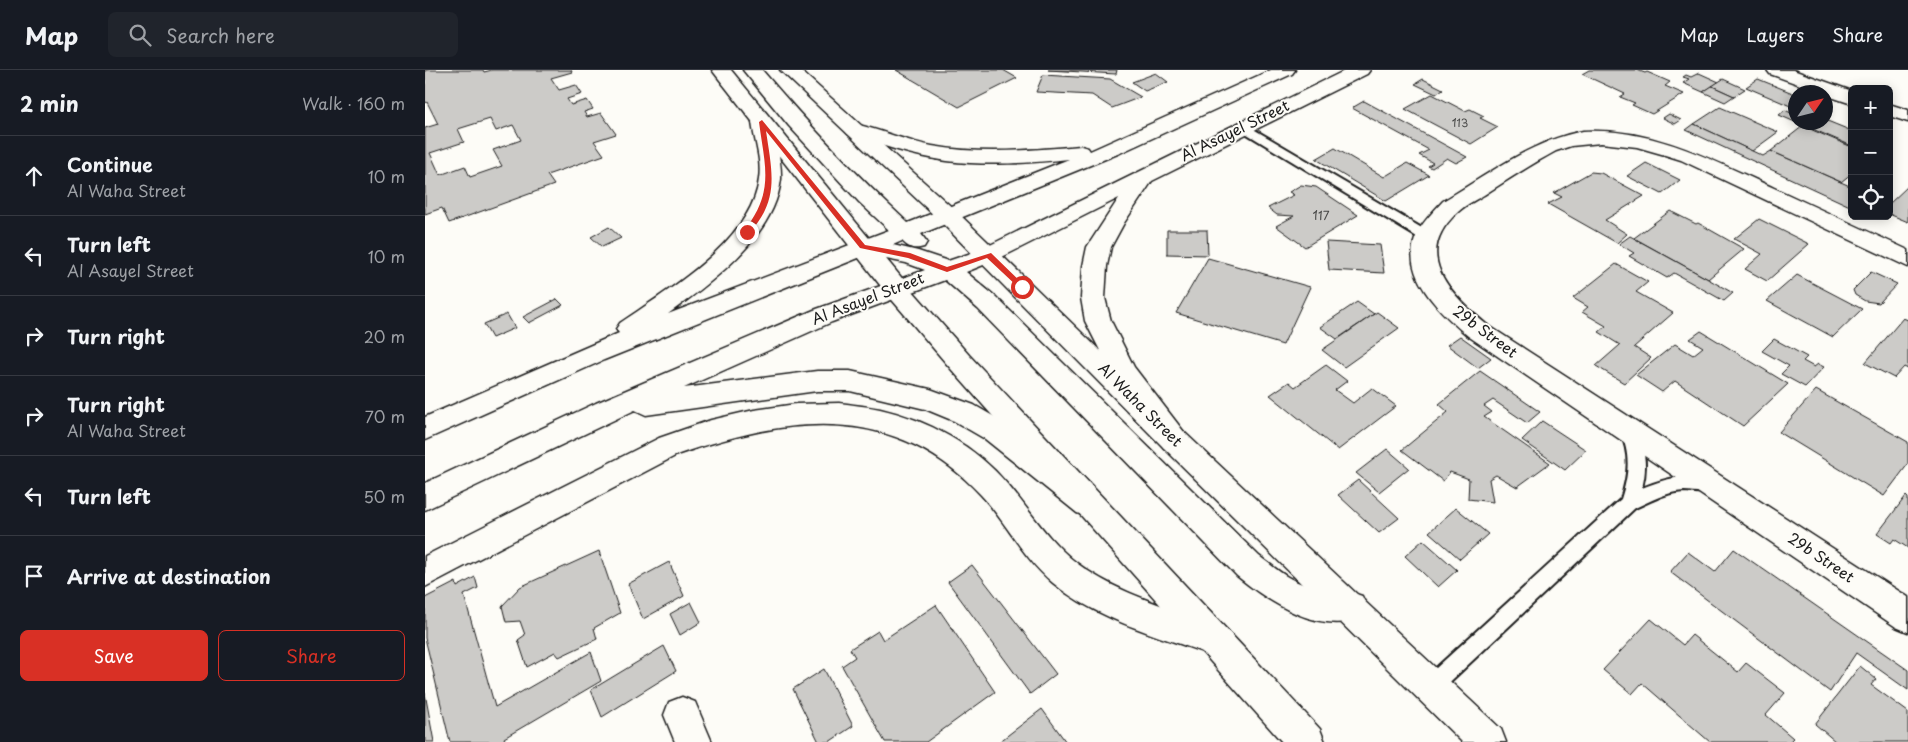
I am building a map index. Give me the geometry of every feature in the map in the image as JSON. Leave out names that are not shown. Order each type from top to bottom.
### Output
[{"type":"main road","points":[[721,70],[896,288],[1088,504],[1307,742]]},
{"type":"main road","points":[[752,70],[796,122],[916,242],[949,253],[988,255]]},
{"type":"main road","points":[[425,429],[595,353],[862,247],[948,216],[1113,149],[1286,70]]},
{"type":"main road","name":"Al Asayel Street","points":[[425,497],[606,411],[823,316],[988,255],[1361,70]]},
{"type":"main road","points":[[1776,70],[1848,97]]},
{"type":"main road","name":"Al Waha Street","points":[[796,72],[855,130],[948,216],[1174,440],[1350,607],[1488,742]]},
{"type":"main road","points":[[1893,111],[1908,116]]},
{"type":"main road","points":[[595,353],[708,272],[755,223],[766,200],[770,178],[762,122]]},
{"type":"main road","points":[[855,130],[916,149],[958,156],[1010,158],[1113,149]]},
{"type":"main road","points":[[1427,237],[1438,220],[1451,206],[1550,146],[1573,139],[1599,137],[1628,139],[1688,156],[1908,259]]},
{"type":"main road","points":[[1145,176],[1113,222],[1099,247],[1095,266],[1093,298],[1098,321],[1125,373],[1174,440]]},
{"type":"main road","name":"29b Street","points":[[1427,237],[1425,253],[1428,272],[1438,292],[1455,312],[1477,330],[1908,616]]},
{"type":"main road","points":[[862,247],[910,256],[947,269],[987,303],[1248,566],[1275,587],[1299,600],[1327,606],[1350,607]]},
{"type":"main road","points":[[606,411],[773,386],[817,381],[850,380],[930,400],[964,413],[995,432],[1088,504]]},
{"type":"main road","points":[[425,572],[669,446],[707,431],[746,421],[783,415],[837,412],[900,425],[935,441],[967,462],[991,487],[1034,543],[1053,563],[1077,582],[1104,597],[1211,639]]},
{"type":"lane","points":[[1243,127],[1427,237]]},
{"type":"lane","points":[[1627,430],[1633,440],[1639,462],[1629,503]]},
{"type":"lane","points":[[1431,686],[1629,503],[1664,486],[1679,483],[1716,488]]},
{"type":"building","points":[[425,70],[483,70],[484,72],[492,70],[571,70],[572,72],[551,78],[559,90],[576,85],[582,94],[567,99],[571,105],[587,100],[593,109],[584,112],[587,117],[601,113],[616,134],[594,141],[604,155],[547,175],[554,185],[449,223],[442,208],[425,214],[425,128],[438,124],[427,102],[425,103]],"holes":[[[490,119],[496,131],[513,125],[521,140],[493,150],[502,166],[470,177],[465,166],[440,175],[430,153],[464,142],[458,129]]]},
{"type":"building","points":[[896,70],[1003,70],[1017,78],[959,107]]},
{"type":"building","points":[[1048,70],[1117,70],[1116,74]]},
{"type":"building","points":[[1589,70],[1637,70],[1647,72],[1670,82],[1665,86],[1684,94],[1652,114],[1632,105],[1635,103],[1620,97],[1625,94],[1582,74]]},
{"type":"building","points":[[1156,73],[1168,82],[1145,91],[1132,82]]},
{"type":"building","points":[[1699,73],[1719,82],[1703,92],[1683,83],[1689,79],[1683,77],[1686,75],[1691,77]]},
{"type":"building","points":[[1043,75],[1110,79],[1141,97],[1112,108],[1092,95],[1036,92]]},
{"type":"building","points":[[1423,79],[1443,89],[1436,94],[1415,84]]},
{"type":"building","points":[[1723,79],[1745,89],[1734,96],[1712,86]]},
{"type":"building","points":[[1758,79],[1788,91],[1788,105],[1746,87]]},
{"type":"building","points":[[1712,86],[1734,96],[1725,102],[1703,92]]},
{"type":"building","points":[[1432,94],[1465,111],[1470,109],[1484,116],[1480,118],[1498,127],[1471,144],[1405,109]]},
{"type":"building","points":[[1364,101],[1467,157],[1456,163],[1447,158],[1432,168],[1428,166],[1433,163],[1419,155],[1429,150],[1352,108]]},
{"type":"building","points":[[1720,107],[1778,132],[1752,151],[1694,124]]},
{"type":"building","points":[[1785,110],[1788,112],[1788,119],[1779,115]]},
{"type":"building","points":[[1669,114],[1681,120],[1675,124],[1663,118]]},
{"type":"building","points":[[1833,123],[1848,129],[1848,144],[1815,130],[1833,130]]},
{"type":"building","points":[[1694,124],[1763,156],[1771,151],[1848,185],[1848,205],[1686,130]]},
{"type":"building","points":[[1798,130],[1812,130],[1848,145],[1848,176],[1841,182],[1771,151]]},
{"type":"building","points":[[1335,148],[1384,177],[1407,163],[1429,175],[1386,201],[1316,159]]},
{"type":"building","points":[[1646,163],[1680,180],[1662,194],[1627,176]]},
{"type":"building","points":[[1591,172],[1601,173],[1644,196],[1605,220],[1627,234],[1617,243],[1548,204],[1562,197],[1554,193]]},
{"type":"building","points":[[1301,185],[1316,187],[1358,215],[1305,247],[1276,226],[1294,216],[1277,215],[1268,208],[1294,195],[1289,192]]},
{"type":"building","points":[[1908,186],[1908,222],[1893,216],[1893,200]]},
{"type":"building","points":[[1670,211],[1696,224],[1698,223],[1744,249],[1708,279],[1634,238]]},
{"type":"building","points":[[1759,219],[1809,244],[1767,281],[1745,269],[1762,254],[1734,239]]},
{"type":"building","points":[[609,227],[621,238],[602,247],[591,237]]},
{"type":"building","points":[[1167,230],[1207,230],[1208,255],[1167,254]]},
{"type":"building","points":[[1630,236],[1733,293],[1724,301],[1674,273],[1667,278],[1629,256],[1634,253],[1619,244]]},
{"type":"building","points":[[1326,242],[1380,245],[1384,273],[1329,270]]},
{"type":"building","points":[[1208,258],[1310,287],[1283,345],[1176,313]]},
{"type":"building","points":[[1616,264],[1648,282],[1636,292],[1673,313],[1634,347],[1651,358],[1624,383],[1596,366],[1620,345],[1599,332],[1606,326],[1582,312],[1588,307],[1573,298]]},
{"type":"building","points":[[1871,272],[1897,284],[1879,303],[1865,301],[1855,295],[1853,290]]},
{"type":"building","points":[[1797,275],[1862,309],[1833,337],[1767,301]]},
{"type":"building","points":[[557,299],[563,305],[529,323],[523,317]]},
{"type":"building","points":[[1357,302],[1374,314],[1337,339],[1320,327]]},
{"type":"building","points":[[1377,312],[1399,328],[1344,367],[1322,350]]},
{"type":"building","points":[[507,314],[515,328],[492,338],[484,324]]},
{"type":"building","points":[[1903,318],[1908,320],[1908,369],[1904,367],[1894,378],[1865,363]]},
{"type":"building","points":[[1701,331],[1788,384],[1743,426],[1675,381],[1662,392],[1636,375],[1675,344],[1693,355],[1703,347],[1690,339]]},
{"type":"building","points":[[1460,336],[1491,358],[1478,368],[1447,345]]},
{"type":"building","points":[[1774,339],[1807,357],[1803,361],[1814,367],[1818,364],[1824,367],[1805,387],[1781,374],[1789,366],[1762,351]]},
{"type":"building","points":[[1326,365],[1347,381],[1335,390],[1353,403],[1372,388],[1396,406],[1338,450],[1270,395],[1289,382],[1295,387]]},
{"type":"building","points":[[1480,371],[1540,412],[1527,423],[1493,400],[1484,406],[1492,412],[1484,417],[1550,463],[1517,487],[1496,475],[1489,479],[1493,502],[1468,499],[1469,479],[1450,472],[1443,481],[1402,450],[1448,412],[1439,404]]},
{"type":"building","points":[[1816,390],[1908,442],[1908,464],[1884,496],[1779,432]]},
{"type":"building","points":[[1542,421],[1586,450],[1565,470],[1522,440]]},
{"type":"building","points":[[1387,449],[1409,468],[1379,492],[1356,473]]},
{"type":"building","points":[[1358,480],[1399,518],[1379,533],[1338,495]]},
{"type":"building","points":[[1906,496],[1908,498],[1908,548],[1894,539],[1891,543],[1877,534]]},
{"type":"building","points":[[1456,508],[1488,534],[1460,559],[1429,532]]},
{"type":"building","points":[[1423,540],[1457,570],[1438,587],[1405,556]]},
{"type":"building","points":[[1734,549],[1908,670],[1908,690],[1856,653],[1830,692],[1670,572],[1688,552],[1715,572]]},
{"type":"building","points":[[599,551],[620,613],[594,628],[597,639],[559,657],[555,652],[527,667],[518,640],[525,635],[520,621],[506,622],[502,606],[520,587]]},
{"type":"building","points":[[669,562],[684,596],[643,619],[628,584]]},
{"type":"building","points":[[972,565],[1056,674],[1030,694],[948,582]]},
{"type":"building","points":[[475,577],[478,588],[464,595],[495,707],[591,652],[601,681],[504,738],[506,742],[450,742],[425,638],[425,598],[456,582],[457,587]]},
{"type":"building","points":[[691,602],[701,622],[680,635],[670,614]]},
{"type":"building","points":[[936,605],[995,692],[926,742],[885,742],[842,666],[855,657],[850,649],[878,631],[883,640]]},
{"type":"building","points":[[1651,619],[1683,645],[1692,635],[1738,672],[1746,663],[1785,693],[1766,715],[1793,738],[1789,742],[1710,742],[1642,683],[1632,694],[1603,670]]},
{"type":"building","points":[[664,646],[676,671],[602,717],[591,690]]},
{"type":"building","points":[[1860,666],[1876,679],[1871,685],[1908,712],[1908,742],[1836,742],[1815,724]]},
{"type":"building","points":[[824,669],[853,726],[829,742],[819,742],[793,689]]},
{"type":"building","points":[[425,693],[434,742],[425,742]]},
{"type":"building","points":[[1042,709],[1066,742],[999,742]]},
{"type":"route","points":[[747,232],[755,223],[766,200],[770,178],[762,122],[862,247],[910,256],[932,262],[947,269],[988,255],[1022,287]]}]
